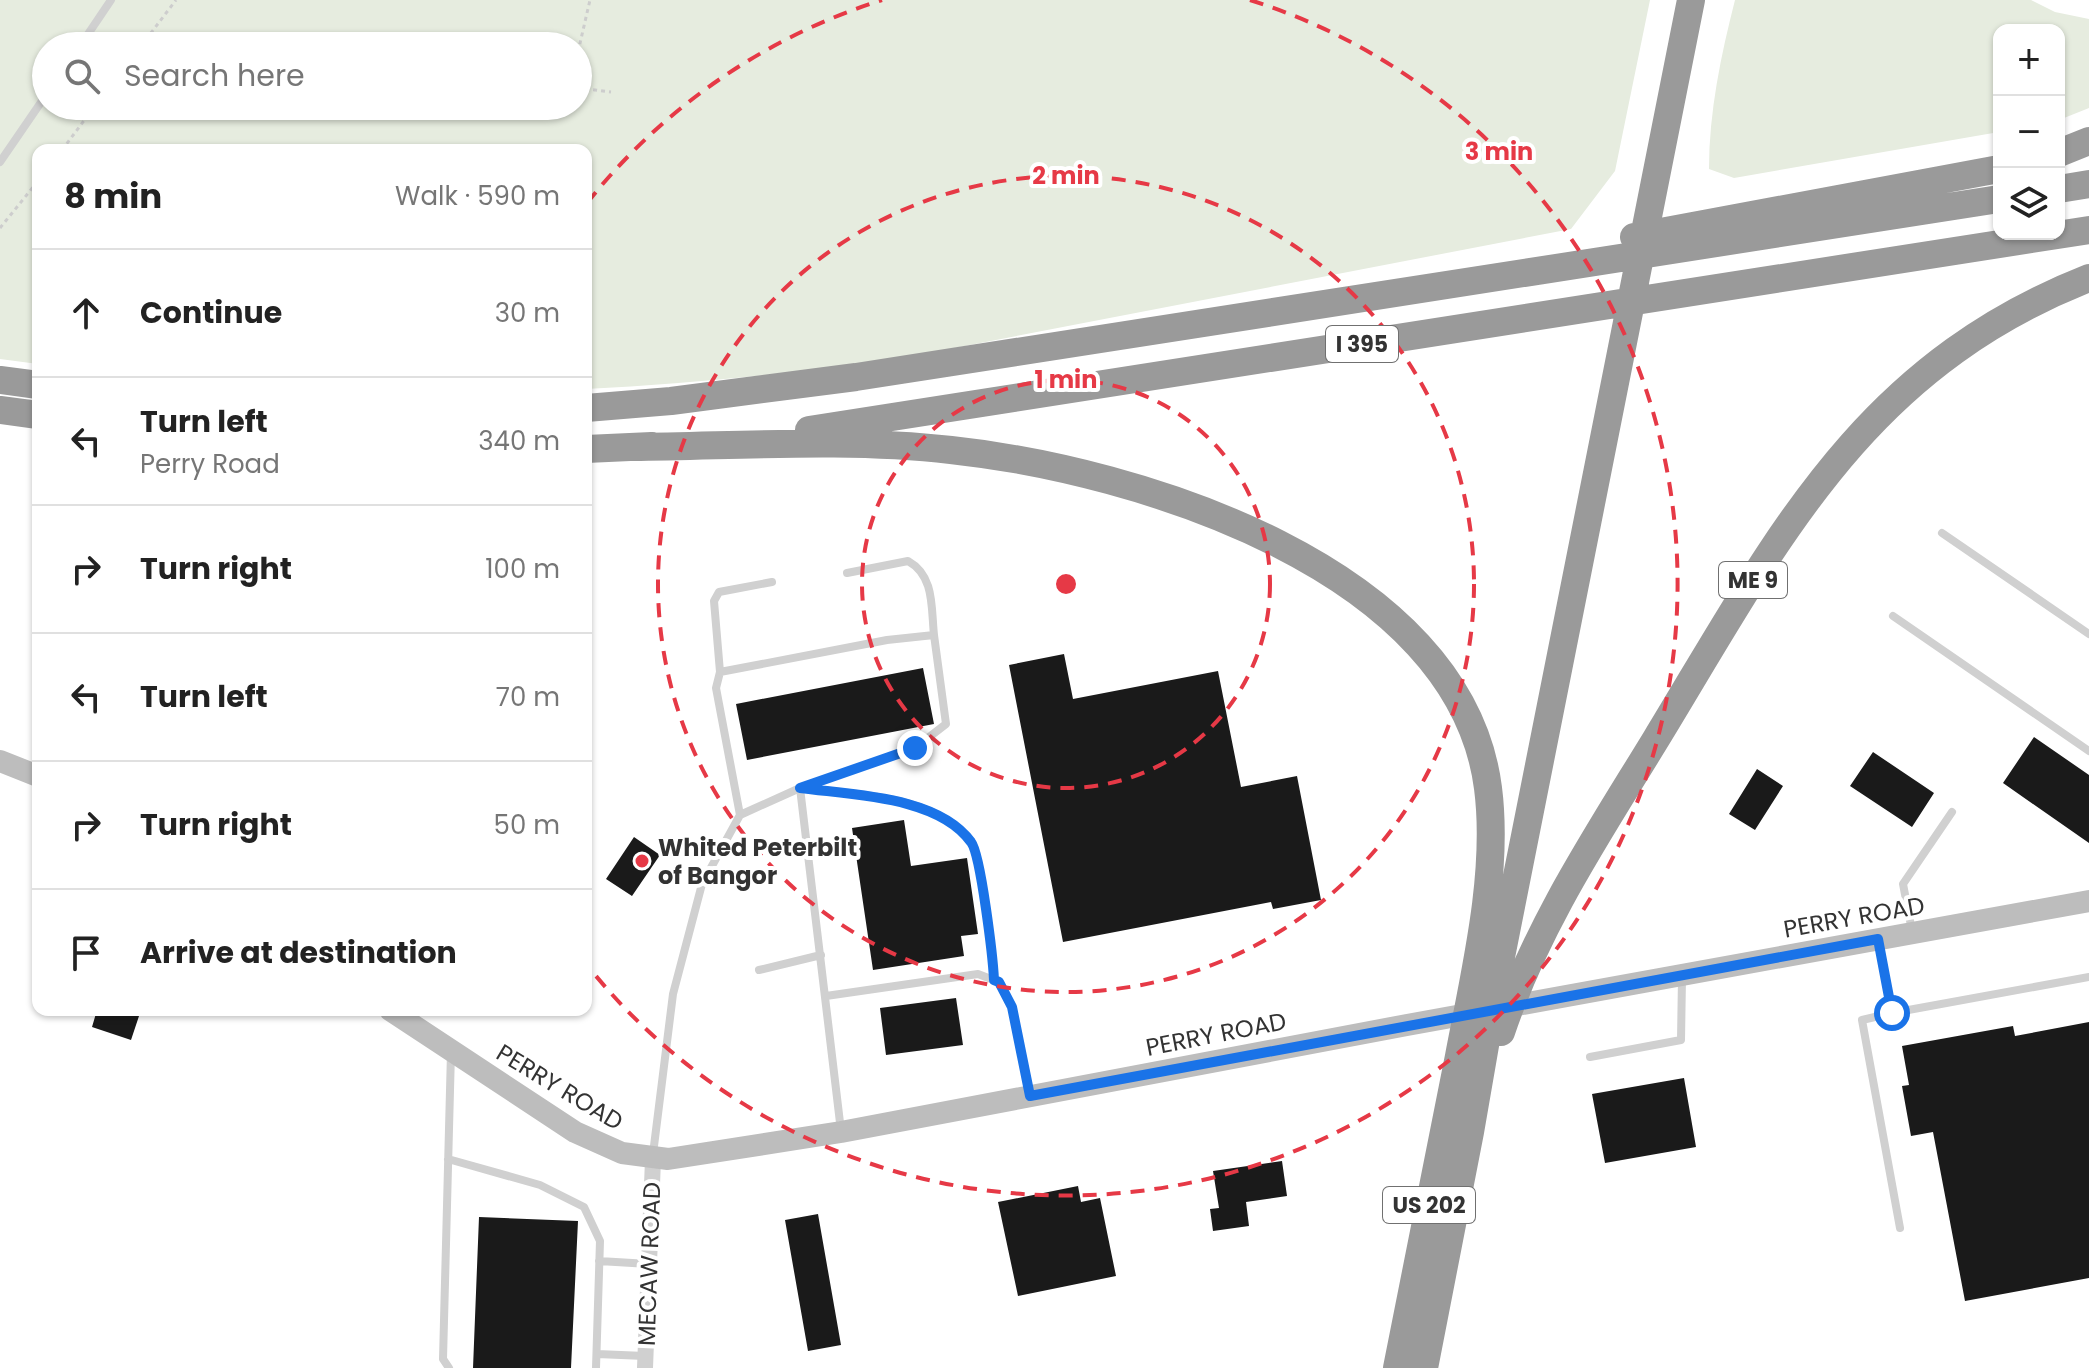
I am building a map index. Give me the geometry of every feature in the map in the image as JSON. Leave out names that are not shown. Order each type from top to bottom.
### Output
[{"type":"highway","points":[[1481,934],[1605,377],[1646,171],[1674,0]]},
{"type":"highway","points":[[1646,171],[1691,0]]},
{"type":"highway","points":[[2065,151],[2089,141]]},
{"type":"highway","points":[[1441,286],[1604,243],[1993,170]]},
{"type":"highway","points":[[2065,188],[2089,184]]},
{"type":"highway","name":"I 395","points":[[592,408],[671,401],[872,375],[1993,200]]},
{"type":"highway","name":"I 395","points":[[592,449],[753,437],[872,421],[2089,230]]},
{"type":"highway","name":"ME 9","points":[[1496,982],[1535,943],[1770,552],[1827,471],[1900,393],[1947,355],[2016,312],[2089,278]]},
{"type":"highway","points":[[1482,1038],[1496,982],[1605,377]]},
{"type":"highway","points":[[0,380],[32,384]]},
{"type":"highway","points":[[0,410],[32,414]]},
{"type":"highway","points":[[633,447],[891,445],[1004,457],[1082,472],[1154,492],[1243,528],[1308,560],[1365,598],[1413,642],[1451,691],[1470,725],[1481,754],[1489,799],[1489,849],[1481,934],[1496,982]]},
{"type":"highway","name":"US 202","points":[[1424,1368],[1470,1132],[1482,1038]]},
{"type":"highway","name":"US 202","points":[[1397,1368],[1482,1038]]},
{"type":"street","points":[[0,761],[32,774]]},
{"type":"street","name":"PERRY ROAD","points":[[399,1016],[575,1132],[622,1153],[653,1159],[702,1156],[2089,901]]},
{"type":"street","name":"MECAW ROAD","points":[[645,1362],[653,1159]]},
{"type":"lane","points":[[89,32],[111,0]]},
{"type":"lane","points":[[0,162],[32,115]]},
{"type":"lane","points":[[1942,533],[2089,634]]},
{"type":"lane","points":[[653,1159],[677,980],[702,884],[740,815],[800,788],[915,748],[946,724],[929,585],[920,568],[908,561],[847,573]]},
{"type":"lane","points":[[740,815],[716,688],[720,672],[714,601],[719,592],[772,582]]},
{"type":"lane","points":[[1893,616],[2089,751]]},
{"type":"lane","points":[[720,672],[887,640],[934,635]]},
{"type":"lane","points":[[800,788],[841,1132]]},
{"type":"lane","points":[[800,788],[913,805],[951,822],[973,844],[992,949],[994,980]]},
{"type":"lane","points":[[1912,933],[1903,884],[1952,812]]},
{"type":"lane","points":[[1878,939],[1892,1013]]},
{"type":"lane","points":[[759,970],[821,955]]},
{"type":"lane","points":[[826,996],[978,974],[999,982],[1012,1007],[1030,1096]]},
{"type":"lane","points":[[1590,1057],[1681,1040],[1682,975]]},
{"type":"lane","points":[[1900,1228],[1862,1020],[2089,977]]},
{"type":"lane","points":[[449,1368],[443,1359],[451,1051]]},
{"type":"lane","points":[[448,1159],[540,1185],[584,1207],[600,1241],[596,1368]]},
{"type":"lane","points":[[599,1261],[649,1264]]},
{"type":"lane","points":[[597,1354],[645,1362]]},
{"type":"path","points":[[152,32],[176,0]]},
{"type":"path","points":[[583,32],[590,0]]},
{"type":"path","points":[[592,90],[611,92]]},
{"type":"path","points":[[66,144],[84,120]]},
{"type":"path","points":[[0,228],[32,188]]},
{"type":"shaded area","points":[[0,0],[1650,0],[1615,171],[1571,229],[887,361],[737,378],[592,389],[592,144],[32,144],[32,363],[0,359]]},
{"type":"shaded area","points":[[1735,0],[2031,0],[2055,12],[2089,19],[2089,108],[2065,118],[2065,24],[1993,24],[1993,133],[1734,178],[1709,169],[1711,126]]},
{"type":"building","points":[[1064,654],[1073,699],[1218,671],[1241,787],[1297,776],[1321,900],[1273,909],[1271,902],[1063,942],[1009,665]]},
{"type":"building","points":[[923,668],[934,724],[747,760],[736,704]]},
{"type":"building","points":[[2034,737],[2089,775],[2089,843],[2003,783]]},
{"type":"building","points":[[1873,752],[1934,793],[1912,827],[1850,786]]},
{"type":"building","points":[[1757,769],[1783,786],[1755,830],[1729,814]]},
{"type":"building","points":[[904,820],[911,866],[967,858],[978,934],[961,936],[964,956],[873,970],[852,828]]},
{"type":"building","points":[[634,837],[660,855],[632,896],[606,879]]},
{"type":"building","points":[[956,998],[963,1045],[886,1055],[880,1008]]},
{"type":"building","points":[[95,1016],[139,1016],[131,1040],[92,1027]]},
{"type":"building","points":[[2089,1022],[2089,1278],[1965,1301],[1933,1132],[1911,1136],[1902,1086],[1909,1085],[1902,1046],[2013,1026],[2015,1036]]},
{"type":"building","points":[[1684,1078],[1696,1147],[1605,1163],[1592,1094]]},
{"type":"building","points":[[1282,1161],[1287,1196],[1246,1202],[1249,1226],[1213,1231],[1210,1209],[1219,1208],[1213,1171]]},
{"type":"building","points":[[1078,1186],[1081,1202],[1100,1198],[1116,1276],[1018,1296],[998,1202]]},
{"type":"building","points":[[818,1214],[841,1345],[808,1351],[785,1220]]},
{"type":"building","points":[[479,1217],[578,1221],[571,1368],[473,1368]]},
{"type":"place","name":"Whited Peterbilt of Bangor","points":[[642,861]]},
{"type":"route","points":[[915,748],[800,788],[913,805],[951,822],[973,844],[992,949],[994,980],[999,982],[1012,1007],[1030,1096],[1878,939],[1892,1013]]}]
